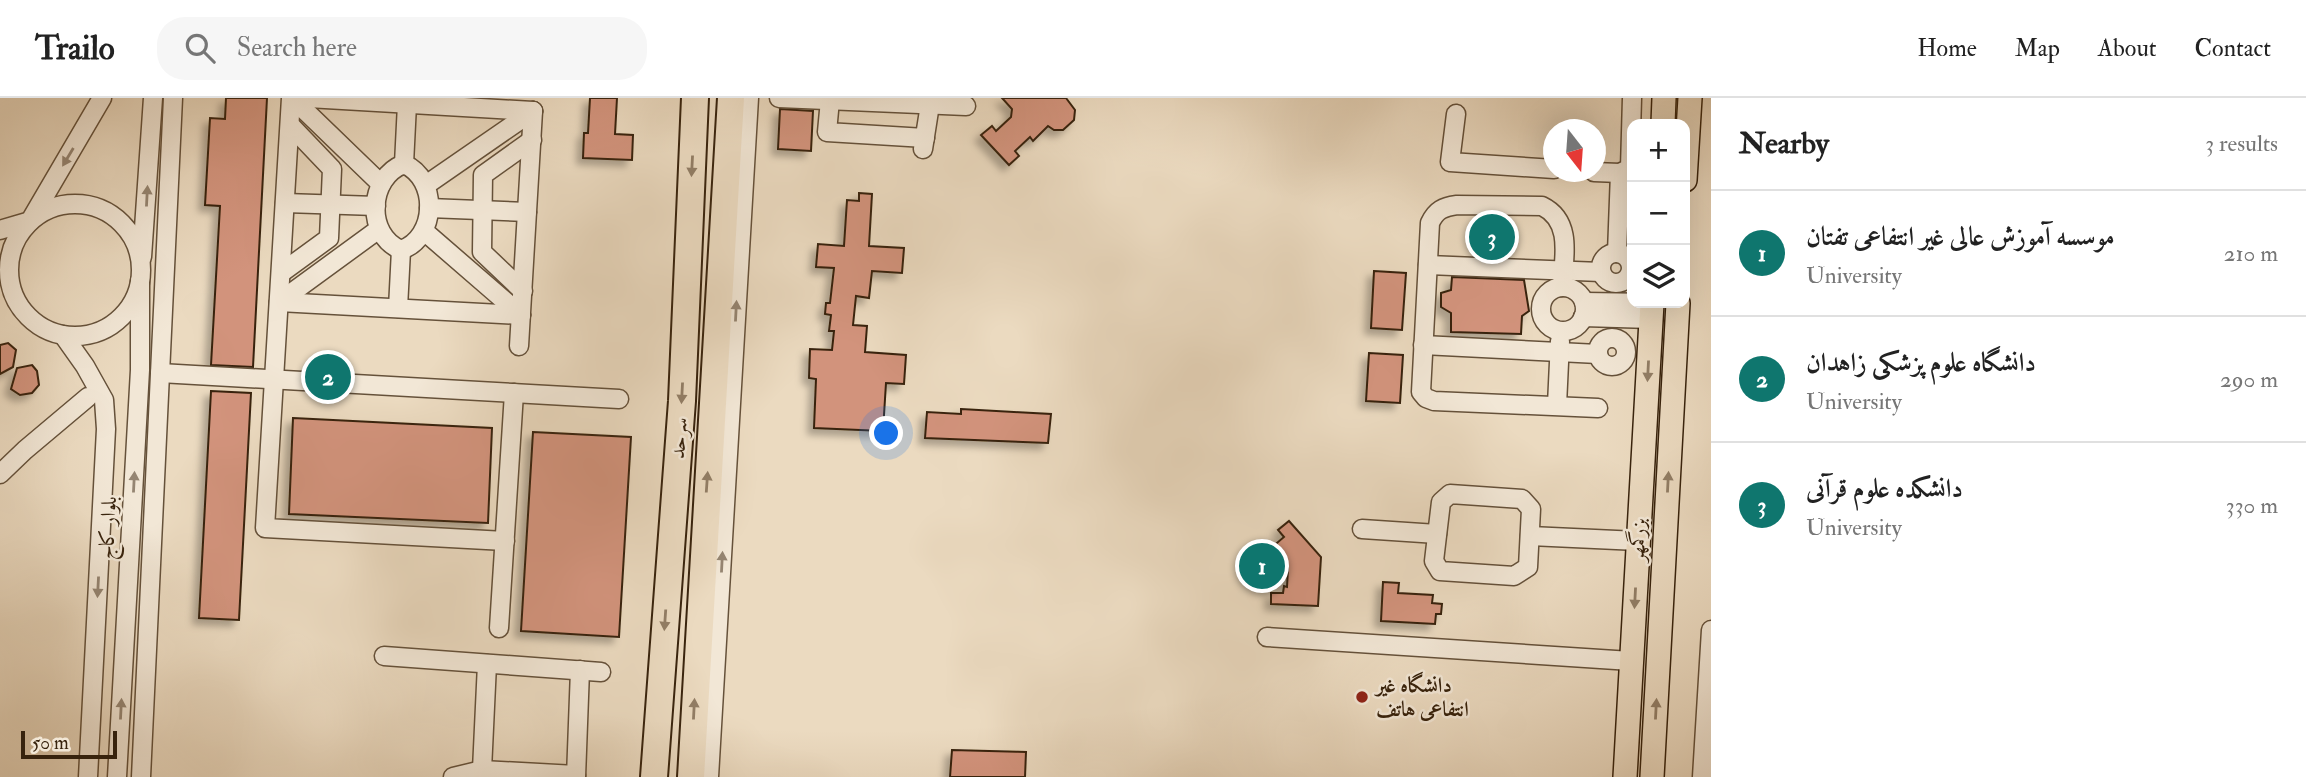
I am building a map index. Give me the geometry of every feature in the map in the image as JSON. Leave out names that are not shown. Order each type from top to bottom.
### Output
[{"type":"highway","name":"سرحد","points":[[654,777],[682,401],[695,98]]},
{"type":"highway","name":"سرحد","points":[[691,777],[731,98]]},
{"type":"main road","points":[[1663,119],[1664,98]]},
{"type":"main road","points":[[1689,119],[1690,98]]},
{"type":"main road","name":"بزرگمهر","points":[[1652,777],[1678,308]]},
{"type":"main road","name":"بزرگمهر","points":[[1625,777],[1652,309]]},
{"type":"street","points":[[0,230],[30,221],[63,205],[81,204],[99,208],[115,217],[128,230],[137,246],[141,273],[129,308],[107,328],[93,333],[63,335],[48,330],[22,310],[10,281],[9,264],[16,241],[30,221],[102,98]]},
{"type":"street","name":"بلوار کاج","points":[[117,777],[140,370],[141,273],[153,98]]},
{"type":"street","points":[[141,777],[173,98]]},
{"type":"street","points":[[292,98],[265,528],[505,541]]},
{"type":"street","points":[[292,98],[381,184]]},
{"type":"street","points":[[308,98],[533,111]]},
{"type":"street","points":[[709,777],[749,98]]},
{"type":"street","points":[[779,98],[930,101],[966,106]]},
{"type":"street","points":[[1606,172],[1620,173],[1630,167],[1632,98]]},
{"type":"street","points":[[830,100],[827,132],[924,144],[930,101]]},
{"type":"street","points":[[404,164],[407,104]]},
{"type":"street","points":[[519,346],[533,111]]},
{"type":"street","points":[[426,186],[533,111]]},
{"type":"street","points":[[1456,114],[1450,162],[1543,168]]},
{"type":"street","points":[[281,273],[328,238],[332,169],[290,125]]},
{"type":"street","points":[[523,291],[482,252],[483,175],[532,140]]},
{"type":"street","points":[[404,164],[422,176],[429,208],[424,231],[412,246],[401,250],[391,246],[379,229],[376,206],[386,175],[404,164]]},
{"type":"street","points":[[1617,253],[1620,173]]},
{"type":"street","points":[[285,203],[376,206]]},
{"type":"street","points":[[1584,309],[1574,328],[1560,331],[1547,324],[1541,312],[1544,298],[1562,279],[1564,238],[1561,221],[1553,211],[1542,205],[1444,207],[1434,214],[1430,223],[1420,381],[1421,392],[1426,398],[1434,401],[1598,408]]},
{"type":"street","points":[[429,208],[527,212]]},
{"type":"street","points":[[279,302],[379,229]]},
{"type":"street","points":[[424,231],[521,316]]},
{"type":"street","points":[[398,308],[401,250]]},
{"type":"street","points":[[1617,253],[1629,260],[1631,269],[1628,278],[1615,284],[1601,272],[1603,260],[1617,253]]},
{"type":"street","points":[[1428,265],[1562,279],[1601,272]]},
{"type":"street","points":[[1562,279],[1576,291],[1584,309]]},
{"type":"street","points":[[279,302],[521,316]]},
{"type":"street","points":[[1584,309],[1652,309]]},
{"type":"street","points":[[1557,405],[1560,331]]},
{"type":"street","name":"بلوار کاج","points":[[63,335],[104,400],[106,429],[88,777]]},
{"type":"street","points":[[1423,345],[1598,354]]},
{"type":"street","points":[[160,373],[619,399]]},
{"type":"street","points":[[499,628],[514,393]]},
{"type":"street","points":[[0,474],[88,397]]},
{"type":"street","points":[[106,429],[127,426],[136,429]]},
{"type":"street","points":[[1450,494],[1522,499],[1531,509],[1528,567],[1514,576],[1440,571],[1434,561],[1437,534],[1441,502],[1450,494]]},
{"type":"street","points":[[1362,529],[1437,534]]},
{"type":"street","points":[[1530,536],[1638,541]]},
{"type":"street","points":[[1702,777],[1711,630]]},
{"type":"street","points":[[1267,637],[1631,661]]},
{"type":"street","points":[[384,656],[601,672]]},
{"type":"street","points":[[482,770],[487,664]]},
{"type":"street","points":[[453,777],[482,770],[576,776],[580,670]]},
{"type":"building","points":[[226,98],[267,98],[253,367],[211,365],[220,206],[205,205],[210,118],[225,119]]},
{"type":"building","points":[[590,98],[617,98],[615,134],[633,135],[632,160],[583,158]]},
{"type":"building","points":[[1002,98],[1066,98],[1075,110],[1074,120],[1063,130],[1054,130],[1048,126],[1033,141],[1030,137],[1015,151],[1019,156],[1009,165],[981,135],[992,126],[996,131],[1011,117],[1012,109]]},
{"type":"building","points":[[780,109],[813,111],[811,151],[778,149]]},
{"type":"building","points":[[859,193],[872,194],[869,246],[904,248],[902,273],[872,271],[869,298],[856,296],[853,325],[867,326],[865,352],[906,355],[904,384],[886,383],[883,431],[814,428],[816,379],[809,378],[810,349],[832,350],[834,331],[829,331],[831,315],[825,314],[826,303],[830,303],[834,268],[816,267],[818,244],[844,246],[847,200],[859,201]]},
{"type":"building","points":[[1374,271],[1406,273],[1402,330],[1371,328]]},
{"type":"building","points":[[1452,277],[1524,280],[1529,311],[1522,316],[1521,334],[1451,332],[1451,313],[1441,307],[1441,293],[1451,290]]},
{"type":"building","points":[[8,343],[16,350],[13,367],[0,374],[0,345]]},
{"type":"building","points":[[1369,353],[1403,355],[1400,403],[1366,401]]},
{"type":"building","points":[[32,365],[37,371],[39,385],[32,393],[20,395],[11,389],[17,368]]},
{"type":"building","points":[[211,391],[251,393],[239,620],[199,618]]},
{"type":"building","points":[[961,409],[1051,414],[1048,443],[925,438],[927,412],[961,414]]},
{"type":"building","points":[[293,418],[492,428],[488,523],[289,514]]},
{"type":"building","points":[[533,432],[631,437],[619,637],[521,631]]},
{"type":"building","points":[[1289,521],[1321,557],[1318,606],[1271,604],[1271,593],[1283,593],[1284,586],[1287,587],[1288,568],[1271,548],[1284,537],[1278,530]]},
{"type":"building","points":[[1383,582],[1399,583],[1398,593],[1433,595],[1432,603],[1442,604],[1441,614],[1436,614],[1435,624],[1381,621]]},
{"type":"building","points":[[952,750],[1026,752],[1025,777],[950,777]]},
{"type":"place","name":"دانشکده علوم قرآنی","points":[[1492,237]]},
{"type":"place","name":"دانشگاه علوم پزشکی زاهدان","points":[[328,377]]},
{"type":"place","name":"موسسه آموزش عالی غیر انتفاعی تفتان","points":[[1262,566]]},
{"type":"place","name":"دانشگاه غیر انتفاعی هاتف","points":[[1362,697]]}]
